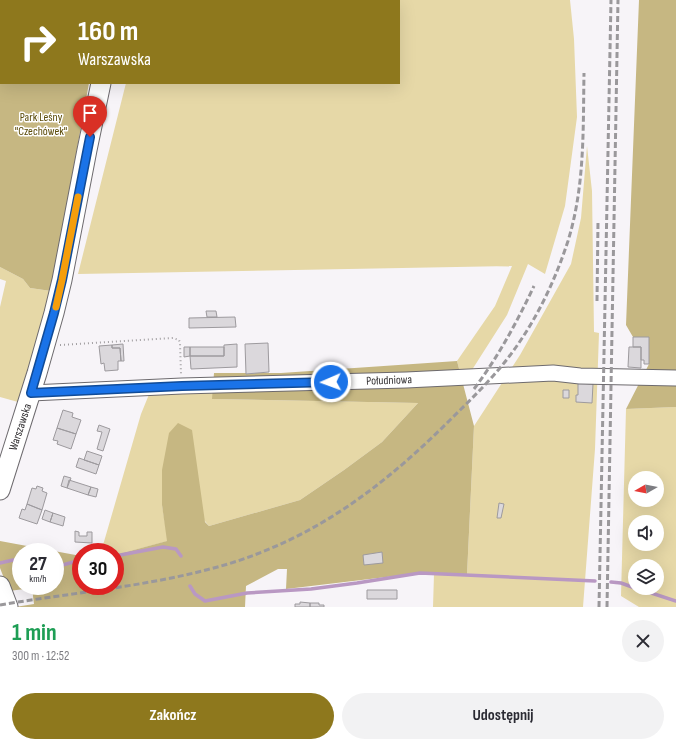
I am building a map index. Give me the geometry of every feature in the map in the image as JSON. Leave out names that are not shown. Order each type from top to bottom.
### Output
[{"type":"street","name":"Warszawska","points":[[0,490],[45,346],[62,280],[101,84]]},
{"type":"street","name":"Południowa","points":[[31,393],[182,386],[553,373],[580,376],[676,378]]},
{"type":"street","points":[[0,586],[8,607]]},
{"type":"path","points":[[45,346],[173,338],[179,340],[180,343],[182,386]]},
{"type":"shaded area","points":[[400,0],[570,0],[574,39],[577,117],[565,206],[545,274],[528,264],[507,315],[463,384],[457,361],[495,306],[512,266],[78,274],[126,84],[400,84]]},
{"type":"shaded area","points":[[587,146],[592,191],[594,332],[599,333],[595,449],[583,607],[433,607],[434,574],[467,575],[474,426],[520,355],[571,264],[581,218]]},
{"type":"shaded area","points":[[0,267],[23,279],[30,288],[51,291],[18,402],[0,397],[0,307],[6,281],[0,279]]},
{"type":"shaded area","points":[[213,390],[213,399],[418,403],[382,442],[300,500],[209,526],[162,470],[162,505],[168,541],[124,553],[124,543],[104,543],[141,414],[150,392]]},
{"type":"shaded area","points":[[676,407],[676,607],[639,607],[621,596],[626,409]]},
{"type":"green space","points":[[639,0],[676,0],[676,407],[626,409],[649,364],[649,337],[633,337],[626,325]]},
{"type":"green space","name":"Park Leśny \"Czechówek\"","points":[[0,84],[89,84],[51,291],[30,288],[23,279],[0,267]]},
{"type":"green space","points":[[457,361],[474,426],[467,575],[420,573],[286,589],[287,569],[278,569],[246,586],[245,607],[15,607],[34,604],[33,595],[64,595],[64,553],[72,554],[72,595],[124,595],[124,553],[167,541],[162,505],[162,470],[169,433],[178,423],[192,430],[205,522],[209,526],[300,500],[382,442],[418,403],[212,399],[214,373],[281,373]]},
{"type":"green space","points":[[0,541],[12,543],[12,591],[9,591],[0,568]]},
{"type":"building","points":[[206,311],[216,311],[217,317],[207,317]]},
{"type":"building","points":[[235,317],[236,327],[189,328],[189,318]]},
{"type":"building","points":[[633,337],[649,337],[649,364],[644,364],[644,360],[641,360],[641,347],[633,347]]},
{"type":"building","points":[[268,343],[269,372],[246,374],[245,344]]},
{"type":"building","points":[[123,344],[124,361],[121,361],[120,348],[112,348],[112,345]]},
{"type":"building","points":[[237,344],[237,367],[191,369],[190,356],[224,356],[224,345]]},
{"type":"building","points":[[112,345],[112,348],[120,348],[121,361],[118,361],[118,370],[105,371],[104,363],[101,364],[99,346]]},
{"type":"building","points":[[184,347],[190,347],[190,356],[184,357]]},
{"type":"building","points":[[190,347],[224,347],[224,356],[190,356]]},
{"type":"building","points":[[629,347],[641,347],[641,368],[628,367]]},
{"type":"building","points":[[578,383],[593,384],[592,403],[576,402],[576,395],[578,395]]},
{"type":"building","points":[[563,390],[569,390],[569,398],[563,398]]},
{"type":"building","points":[[63,410],[73,413],[72,417],[81,420],[76,434],[57,428]]},
{"type":"building","points":[[99,425],[110,429],[103,451],[97,449],[102,432],[97,431]]},
{"type":"building","points":[[57,428],[76,434],[71,449],[57,444],[58,441],[53,440]]},
{"type":"building","points":[[87,451],[102,456],[99,465],[84,460]]},
{"type":"building","points":[[79,458],[99,465],[96,474],[76,467]]},
{"type":"building","points":[[64,476],[71,478],[67,488],[61,486]]},
{"type":"building","points":[[69,480],[91,487],[88,495],[67,488]]},
{"type":"building","points":[[37,486],[43,488],[42,491],[47,493],[42,510],[27,504],[32,488],[36,489]]},
{"type":"building","points":[[91,487],[98,489],[96,497],[88,495]]},
{"type":"building","points":[[499,503],[504,504],[501,518],[497,518]]},
{"type":"building","points":[[27,504],[42,510],[37,524],[19,518],[22,509],[25,510]]},
{"type":"building","points":[[45,510],[53,513],[50,522],[42,519]]},
{"type":"building","points":[[53,513],[65,517],[63,526],[50,522]]},
{"type":"building","points":[[75,531],[79,532],[79,536],[87,536],[87,532],[92,532],[92,543],[75,542]]},
{"type":"building","points":[[382,552],[383,563],[364,565],[363,555]]},
{"type":"building","points":[[367,590],[397,590],[397,599],[367,599]]},
{"type":"building","points":[[300,602],[310,603],[310,607],[295,607],[295,604],[300,604]]},
{"type":"building","points":[[310,603],[319,603],[319,605],[324,605],[324,607],[310,607]]},
{"type":"waterway","points":[[124,554],[163,547],[176,549],[181,556]]},
{"type":"waterway","points":[[0,563],[12,560]]},
{"type":"waterway","points":[[64,565],[72,562]]},
{"type":"waterway","points":[[190,586],[195,594],[205,601],[247,593],[311,589],[420,573],[595,581]]},
{"type":"waterway","points":[[611,582],[628,586]]},
{"type":"waterway","points":[[658,595],[676,601]]},
{"type":"railway","points":[[599,607],[611,0]]},
{"type":"railway","points":[[607,607],[618,0]]},
{"type":"railway","points":[[0,605],[172,578],[200,572],[260,553],[290,540],[346,508],[397,469],[422,447],[476,394],[506,361],[538,312],[562,259],[574,220],[578,199],[582,157],[584,73]]},
{"type":"railway","points":[[597,301],[598,222]]},
{"type":"railway","points":[[474,389],[507,339],[534,286]]},
{"type":"slow traffic","points":[[56,307],[78,197]]},
{"type":"route","points":[[90,137],[62,280],[31,393],[182,386],[331,382]]}]
